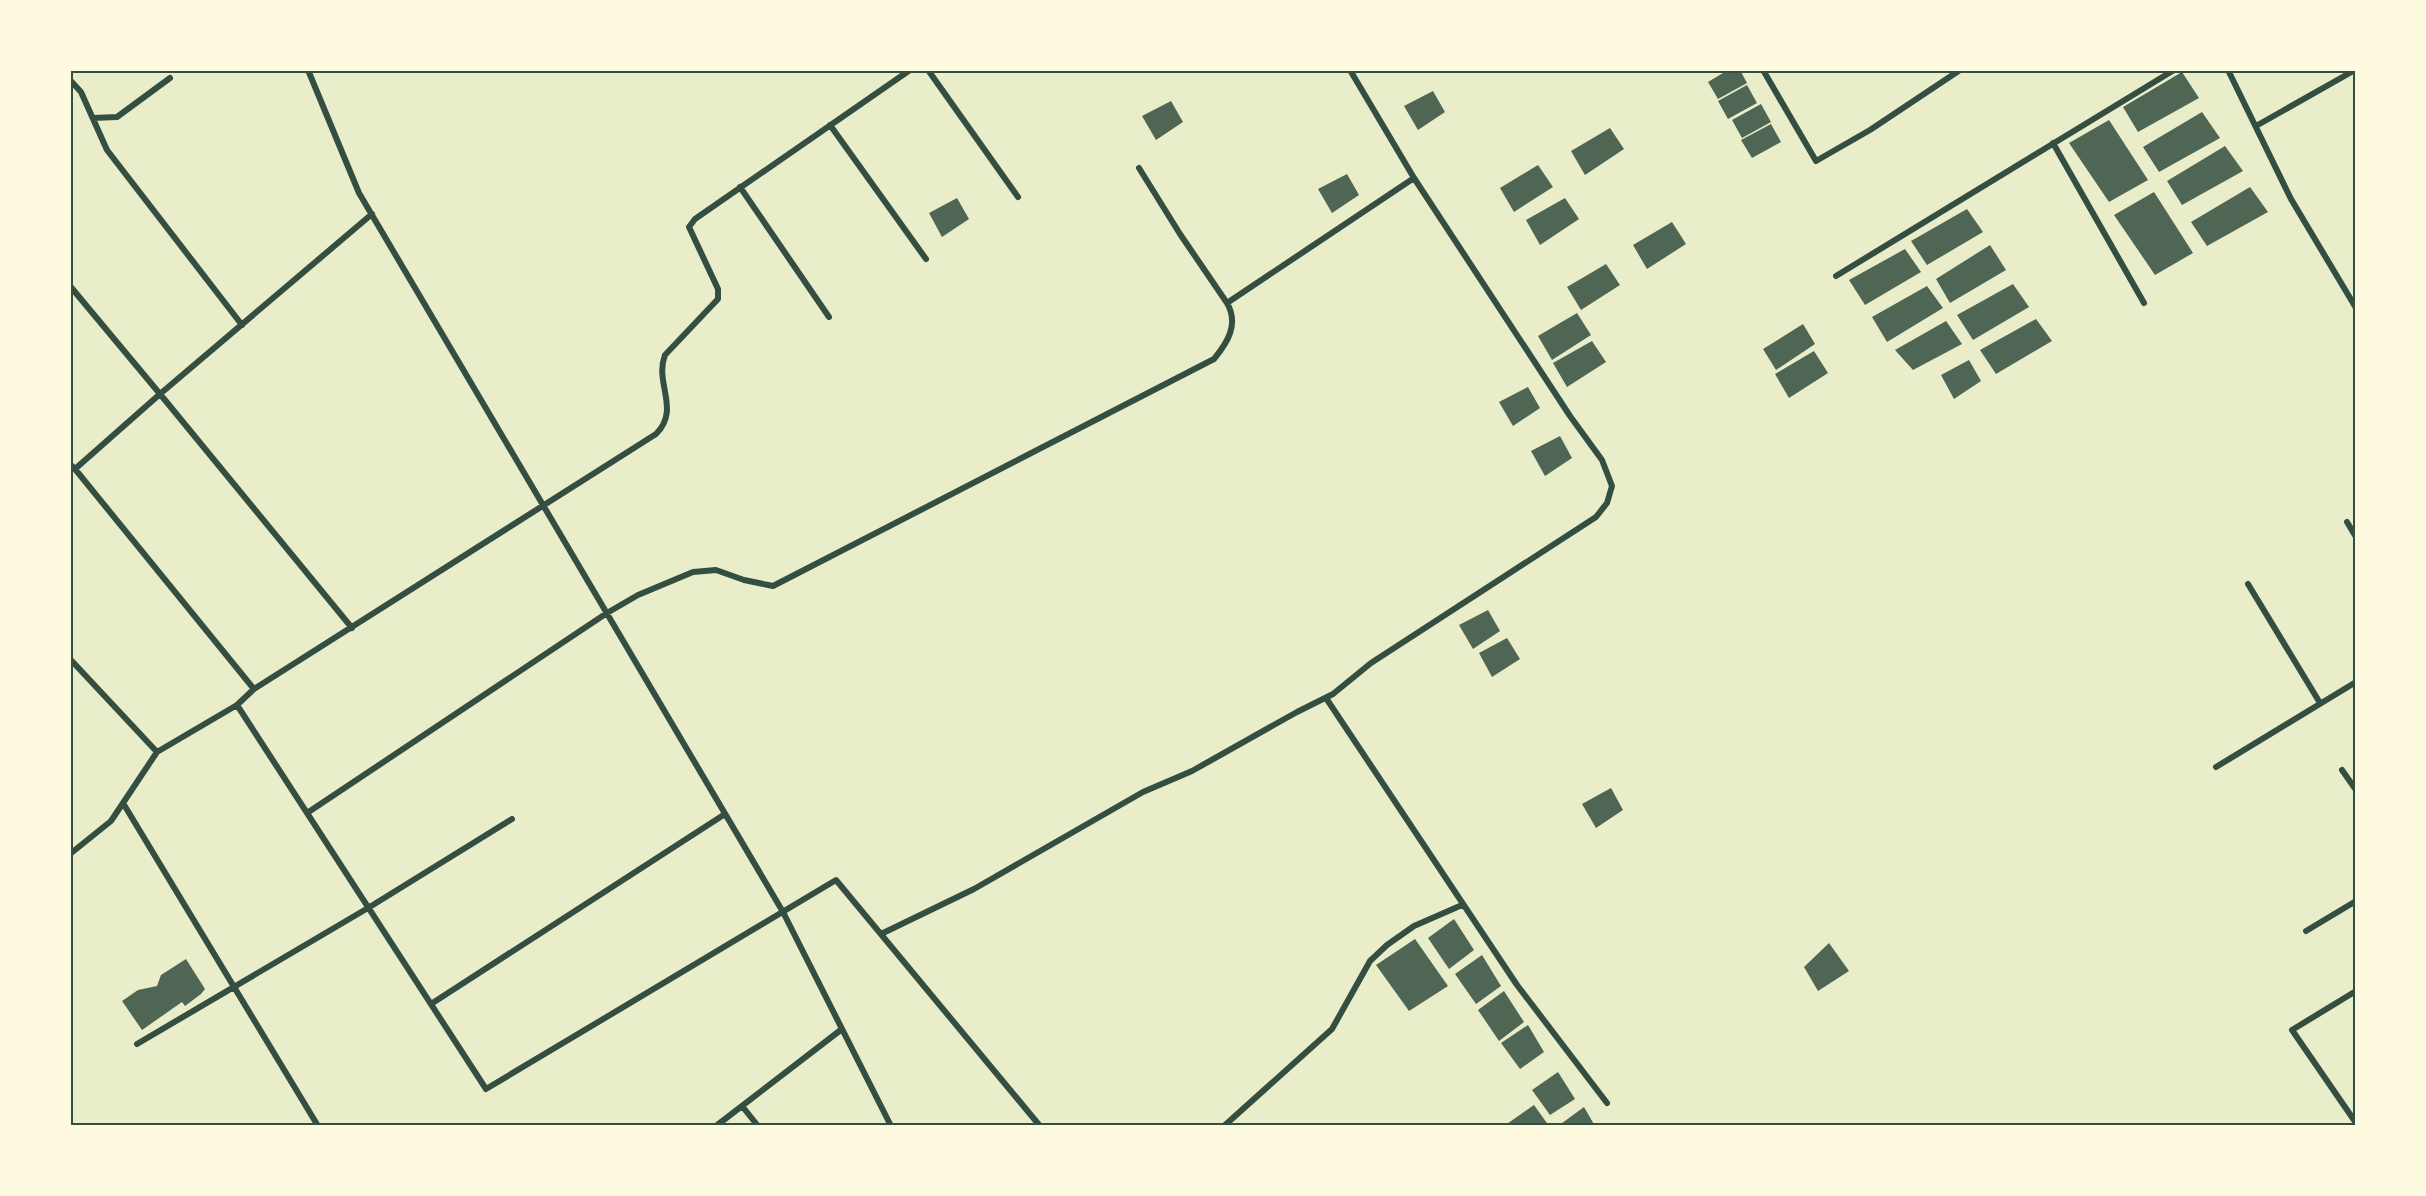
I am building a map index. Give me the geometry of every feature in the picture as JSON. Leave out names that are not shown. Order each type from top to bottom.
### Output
[{"type":"street","points":[[308,70],[359,193],[783,912],[891,1125]]},
{"type":"street","points":[[70,854],[111,821],[157,752],[237,705],[254,689],[656,434],[665,425],[668,413],[661,364],[665,355],[718,299],[718,289],[689,227],[694,219],[910,70]]},
{"type":"street","points":[[928,70],[1018,197]]},
{"type":"street","points":[[881,934],[974,889],[1143,792],[1192,771],[1326,698],[1371,663],[1596,517],[1607,503],[1612,486],[1602,460],[1570,416],[1413,178],[1350,70]]},
{"type":"street","points":[[1763,70],[1816,160],[1870,130],[1960,70]]},
{"type":"street","points":[[1836,276],[2174,70]]},
{"type":"street","points":[[2228,70],[2291,199],[2355,308]]},
{"type":"street","points":[[2256,126],[2355,70]]},
{"type":"street","points":[[93,118],[117,117],[170,78]]},
{"type":"street","points":[[70,80],[81,92],[107,150],[242,325]]},
{"type":"street","points":[[830,125],[926,259]]},
{"type":"street","points":[[2053,143],[2144,303]]},
{"type":"street","points":[[307,813],[638,595],[693,572],[716,570],[744,580],[773,586],[1214,359],[1226,344],[1233,327],[1233,314],[1139,168]]},
{"type":"street","points":[[1227,303],[1413,178]]},
{"type":"street","points":[[740,187],[829,317]]},
{"type":"street","points":[[254,689],[73,467],[372,214]]},
{"type":"street","points":[[70,286],[351,628]]},
{"type":"street","points":[[2347,522],[2355,537]]},
{"type":"street","points":[[2248,584],[2320,703]]},
{"type":"street","points":[[70,659],[157,752]]},
{"type":"street","points":[[2216,766],[2355,682]]},
{"type":"street","points":[[1326,698],[1517,985],[1607,1103]]},
{"type":"street","points":[[237,705],[486,1089],[836,880],[1040,1125]]},
{"type":"street","points":[[2342,770],[2355,790]]},
{"type":"street","points":[[123,803],[318,1125]]},
{"type":"street","points":[[431,1004],[725,814]]},
{"type":"street","points":[[137,1044],[368,908],[512,819]]},
{"type":"street","points":[[2306,931],[2355,901]]},
{"type":"street","points":[[1224,1125],[1332,1029],[1370,960],[1414,926],[1462,905]]},
{"type":"street","points":[[2355,991],[2292,1030],[2355,1123]]},
{"type":"street","points":[[716,1125],[842,1029]]},
{"type":"street","points":[[742,1106],[758,1125]]},
{"type":"building","points":[[1728,70],[1740,70],[1747,83],[1718,99],[1708,82]]},
{"type":"building","points":[[2182,72],[2199,98],[2138,132],[2123,107]]},
{"type":"building","points":[[1747,85],[1757,103],[1728,119],[1718,101]]},
{"type":"building","points":[[1433,91],[1445,112],[1418,130],[1404,106]]},
{"type":"building","points":[[1171,101],[1183,122],[1156,140],[1142,116]]},
{"type":"building","points":[[1761,104],[1771,122],[1742,138],[1732,120]]},
{"type":"building","points":[[2202,112],[2220,138],[2159,172],[2143,147]]},
{"type":"building","points":[[2109,120],[2148,180],[2109,202],[2069,143]]},
{"type":"building","points":[[1771,124],[1781,142],[1752,158],[1741,140]]},
{"type":"building","points":[[1610,128],[1624,149],[1585,175],[1571,151]]},
{"type":"building","points":[[2225,146],[2243,171],[2182,205],[2167,181]]},
{"type":"building","points":[[1538,165],[1553,187],[1514,212],[1500,188]]},
{"type":"building","points":[[1347,174],[1359,195],[1332,213],[1318,189]]},
{"type":"building","points":[[2250,187],[2268,212],[2207,246],[2191,222]]},
{"type":"building","points":[[2154,192],[2193,253],[2155,275],[2114,215]]},
{"type":"building","points":[[957,198],[969,219],[942,237],[929,213]]},
{"type":"building","points":[[1565,198],[1579,219],[1540,245],[1526,220]]},
{"type":"building","points":[[1967,209],[1983,232],[1927,265],[1911,241]]},
{"type":"building","points":[[1672,222],[1686,244],[1647,269],[1633,245]]},
{"type":"building","points":[[1990,245],[2006,270],[1950,303],[1936,279]]},
{"type":"building","points":[[1905,249],[1921,272],[1865,305],[1849,280]]},
{"type":"building","points":[[1606,264],[1620,285],[1581,310],[1567,287]]},
{"type":"building","points":[[2013,284],[2029,307],[1973,340],[1957,315]]},
{"type":"building","points":[[1927,286],[1943,308],[1887,342],[1872,317]]},
{"type":"building","points":[[1577,313],[1591,335],[1552,360],[1538,336]]},
{"type":"building","points":[[2036,319],[2052,341],[1996,374],[1980,350]]},
{"type":"building","points":[[1946,321],[1962,344],[1913,370],[1895,350]]},
{"type":"building","points":[[1803,324],[1815,344],[1776,370],[1763,349]]},
{"type":"building","points":[[1592,341],[1606,362],[1567,387],[1553,363]]},
{"type":"building","points":[[1814,351],[1828,373],[1789,398],[1775,374]]},
{"type":"building","points":[[1969,360],[1981,381],[1954,399],[1941,375]]},
{"type":"building","points":[[1528,387],[1540,408],[1513,426],[1499,402]]},
{"type":"building","points":[[1560,436],[1572,458],[1545,476],[1531,451]]},
{"type":"building","points":[[1488,610],[1500,631],[1473,649],[1459,625]]},
{"type":"building","points":[[1507,638],[1520,659],[1492,677],[1479,653]]},
{"type":"building","points":[[1611,788],[1623,810],[1596,828],[1582,804]]},
{"type":"building","points":[[1454,919],[1474,950],[1449,969],[1428,938]]},
{"type":"building","points":[[1415,939],[1448,986],[1409,1011],[1376,965]]},
{"type":"building","points":[[1829,943],[1849,971],[1818,991],[1804,967]]},
{"type":"building","points":[[1482,955],[1501,986],[1476,1004],[1455,974]]},
{"type":"building","points":[[186,959],[205,989],[185,1006],[182,1002],[142,1030],[122,1001],[138,990],[157,986],[161,975]]},
{"type":"building","points":[[1504,991],[1524,1022],[1499,1041],[1478,1010]]},
{"type":"building","points":[[1528,1025],[1544,1052],[1520,1069],[1501,1043]]},
{"type":"building","points":[[1558,1072],[1575,1099],[1550,1115],[1532,1090]]},
{"type":"building","points":[[1534,1105],[1549,1126],[1504,1126]]},
{"type":"building","points":[[1584,1107],[1595,1126],[1558,1126]]}]
